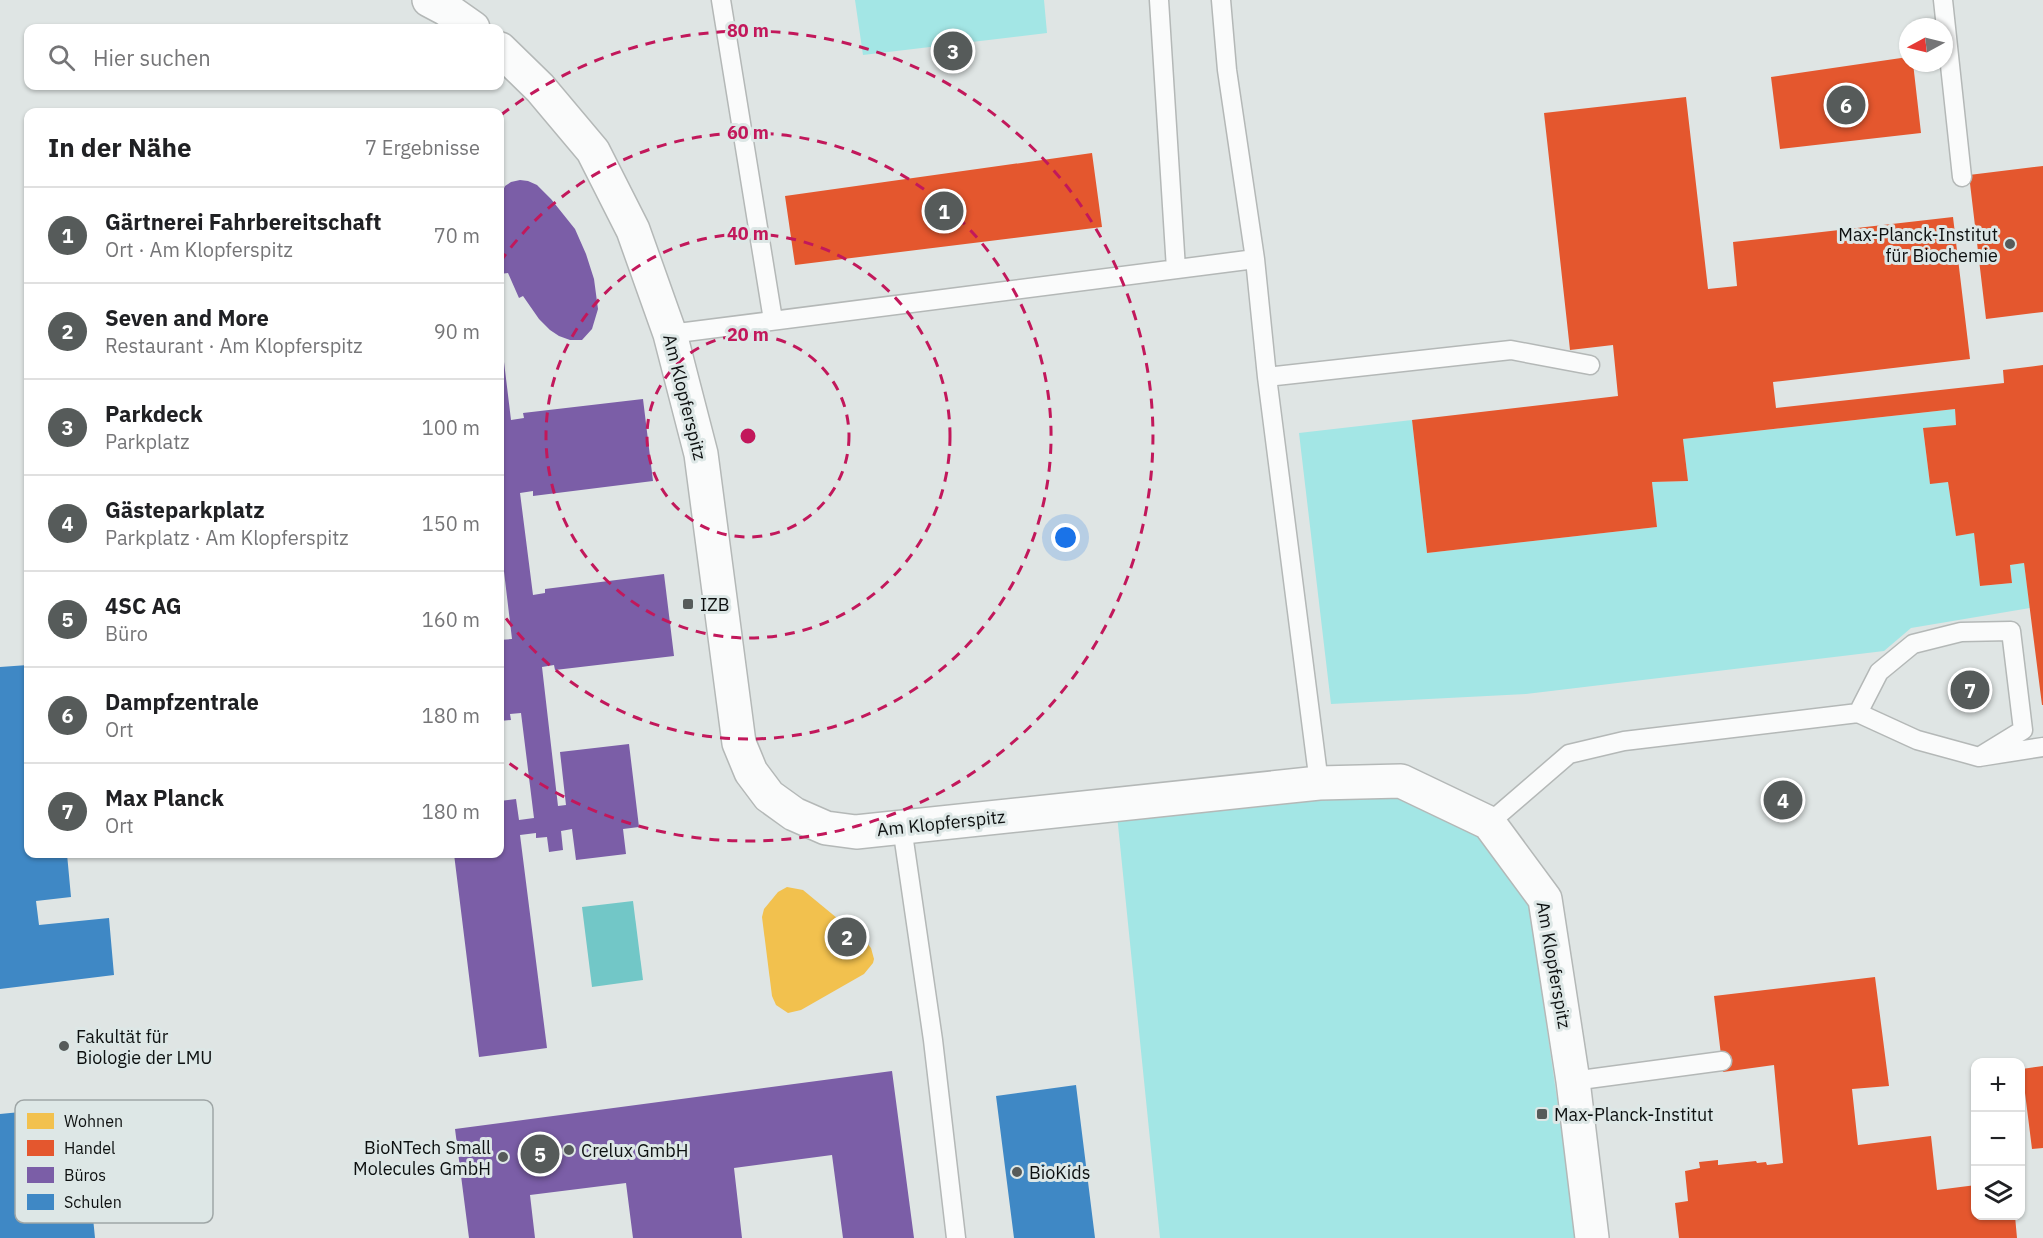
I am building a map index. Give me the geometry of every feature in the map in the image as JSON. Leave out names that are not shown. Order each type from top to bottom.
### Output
[{"type":"street","points":[[429,0],[467,24]]},
{"type":"street","name":"Am Klopferspitz","points":[[504,53],[540,88],[593,151],[633,230],[670,334],[701,454],[739,743],[751,772],[769,796],[794,814],[826,828],[855,832],[1318,783],[1401,781],[1489,823],[1545,899],[1573,1080],[1592,1238]]},
{"type":"lane","points":[[721,0],[773,320]]},
{"type":"lane","points":[[1159,0],[1176,269]]},
{"type":"lane","points":[[1221,0],[1227,70],[1255,259],[1267,377],[1318,783]]},
{"type":"lane","points":[[1943,0],[1962,177]]},
{"type":"lane","points":[[670,334],[1255,259]]},
{"type":"lane","points":[[1267,377],[1511,350],[1590,365]]},
{"type":"lane","points":[[1858,713],[1879,672],[1913,644],[1960,632],[2011,631],[2023,730],[1979,758]]},
{"type":"lane","points":[[1489,823],[1569,754],[1624,741],[1858,713],[1917,740],[1979,758],[2043,747]]},
{"type":"lane","points":[[902,827],[931,1029],[956,1238]]},
{"type":"lane","points":[[1573,1080],[1722,1061]]},
{"type":"shaded area","points":[[855,0],[1044,0],[1047,33],[863,55]]},
{"type":"shaded area","points":[[1955,409],[1956,425],[1923,429],[1930,483],[1948,482],[1956,535],[1974,533],[1981,586],[2012,583],[2010,565],[2024,563],[2030,608],[1911,628],[1884,651],[1526,694],[1331,704],[1299,433],[1412,420],[1427,553],[1657,527],[1652,482],[1688,481],[1683,439]]},
{"type":"shaded area","points":[[1397,792],[1482,834],[1528,897],[1577,1238],[1160,1238],[1117,815]]},
{"type":"shaded area","points":[[633,901],[643,980],[592,987],[582,907]]},
{"type":"building: Wohnen","points":[[787,887],[803,890],[866,942],[871,948],[874,959],[864,974],[801,1010],[788,1013],[776,1005],[772,996],[762,917],[764,909],[778,892]]},
{"type":"building: Handel","points":[[1899,58],[1899,72],[1914,72],[1921,133],[1780,149],[1771,77]]},
{"type":"building: Handel","points":[[1686,97],[1708,289],[1737,286],[1733,242],[1953,217],[1970,359],[1773,382],[1776,408],[2004,383],[2003,370],[2043,365],[2043,705],[2024,563],[2010,565],[2012,583],[1980,586],[1974,533],[1956,536],[1948,482],[1930,484],[1923,428],[1956,425],[1955,409],[1683,439],[1688,481],[1652,482],[1657,527],[1427,553],[1412,420],[1618,396],[1613,345],[1570,350],[1544,113]]},
{"type":"building: Handel","points":[[1092,153],[1102,227],[795,265],[785,196]]},
{"type":"building: Handel","name":"Max-Planck-Institut für Biochemie","points":[[2043,166],[2043,312],[1986,319],[1969,175]]},
{"type":"building: Handel","points":[[1875,977],[1889,1086],[1852,1089],[1858,1145],[1931,1136],[1937,1190],[1971,1186],[1971,1220],[2015,1220],[2017,1238],[1679,1238],[1675,1203],[1688,1201],[1685,1171],[1700,1168],[1699,1162],[1718,1160],[1718,1165],[1756,1161],[1757,1163],[1766,1162],[1767,1165],[1783,1163],[1774,1065],[1723,1072],[1714,996]]},
{"type":"building: Handel","points":[[2043,1066],[2043,1148],[2032,1149],[2025,1093],[2025,1069]]},
{"type":"building: Büros","points":[[520,180],[537,185],[575,229],[594,279],[598,309],[592,329],[582,340],[570,340],[550,330],[523,296],[519,298],[508,273],[504,274],[504,188],[511,182]]},
{"type":"building: Büros","points":[[504,362],[511,420],[524,418],[523,413],[643,399],[653,481],[533,496],[533,491],[520,493],[533,595],[545,593],[545,589],[664,574],[674,656],[555,670],[554,665],[542,667],[558,806],[566,805],[560,752],[629,744],[639,827],[623,829],[626,854],[576,860],[572,829],[561,831],[563,850],[549,852],[547,837],[536,838],[536,833],[520,835],[547,1048],[479,1057],[454,858],[504,858],[504,800],[516,799],[519,820],[534,818],[521,713],[510,714],[511,720],[504,721],[504,640],[512,639],[504,572]]},
{"type":"building: Büros","points":[[892,1071],[914,1238],[843,1238],[832,1155],[734,1168],[742,1238],[633,1238],[626,1183],[530,1195],[535,1238],[469,1238],[455,1129]]},
{"type":"building: Schulen","points":[[24,665],[24,858],[67,858],[71,897],[36,901],[39,925],[109,918],[114,975],[0,989],[0,667]]},
{"type":"building: Schulen","points":[[1076,1085],[1095,1238],[1014,1238],[996,1096]]},
{"type":"building: Schulen","points":[[15,1113],[15,1223],[94,1223],[95,1238],[0,1238],[0,1114]]},
{"type":"place","name":"Parkdeck","points":[[953,51]]},
{"type":"place","name":"Dampfzentrale","points":[[1846,105]]},
{"type":"place","name":"Gärtnerei Fahrbereitschaft","points":[[944,211]]},
{"type":"place","name":"Max-Planck-Institut für Biochemie","points":[[2010,244]]},
{"type":"place","name":"IZB","points":[[688,604]]},
{"type":"place","name":"Max Planck","points":[[1970,690]]},
{"type":"place","name":"Gästeparkplatz","points":[[1783,800]]},
{"type":"place","name":"Seven and More","points":[[847,937]]},
{"type":"place","name":"Fakultät für Biologie der LMU","points":[[64,1046]]},
{"type":"place","name":"Max-Planck-Institut","points":[[1542,1114]]},
{"type":"place","name":"Crelux GmbH","points":[[569,1150]]},
{"type":"place","name":"4SC AG","points":[[540,1154]]},
{"type":"place","name":"BioNTech Small Molecules GmbH","points":[[503,1157]]},
{"type":"place","name":"BioKids","points":[[1017,1172]]}]
